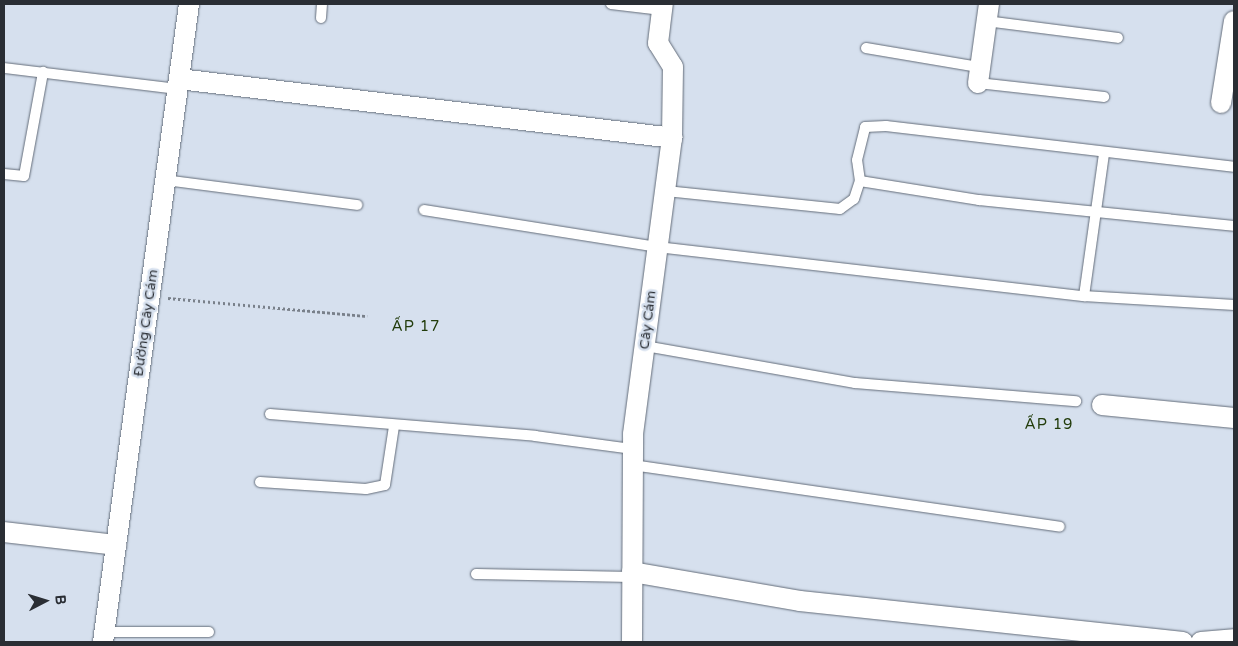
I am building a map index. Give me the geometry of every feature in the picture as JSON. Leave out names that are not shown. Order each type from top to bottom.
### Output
[{"type":"street","name":"Đường Cây Cám","points":[[104,637],[189,4]]},
{"type":"street","name":"Cây Cám","points":[[632,642],[632,457],[672,138],[673,67],[658,43],[663,7]]},
{"type":"street","points":[[978,75],[987,12]]},
{"type":"street","points":[[1228,104],[1234,20]]},
{"type":"street","points":[[178,84],[672,138]]},
{"type":"street","points":[[1102,405],[1234,418]]},
{"type":"street","points":[[4,532],[116,545]]},
{"type":"street","points":[[632,574],[810,602],[1183,642]]},
{"type":"street","points":[[1201,642],[1234,639]]},
{"type":"lane","points":[[321,18],[322,4]]},
{"type":"lane","points":[[611,4],[663,7]]},
{"type":"lane","points":[[987,12],[1118,38]]},
{"type":"lane","points":[[866,48],[978,75],[1104,97]]},
{"type":"lane","points":[[4,68],[178,84]]},
{"type":"lane","points":[[4,174],[24,176],[43,72]]},
{"type":"lane","points":[[666,191],[840,209],[854,199],[860,181],[858,160],[865,127],[1234,167]]},
{"type":"lane","points":[[1084,296],[1094,211],[1104,154]]},
{"type":"lane","points":[[165,180],[357,205]]},
{"type":"lane","points":[[860,181],[979,200],[1234,226]]},
{"type":"lane","points":[[424,210],[658,247],[1084,296],[1234,306]]},
{"type":"lane","points":[[645,346],[855,383],[1076,401]]},
{"type":"lane","points":[[270,414],[394,426],[535,436],[632,457],[1060,527]]},
{"type":"lane","points":[[260,482],[366,489],[385,485],[394,426]]},
{"type":"lane","points":[[476,574],[632,574]]},
{"type":"lane","points":[[104,637],[209,632]]},
{"type":"path","points":[[150,296],[367,316]]},
{"type":"district","name":"ẤP 17","points":[[416,327]]},
{"type":"district","name":"ẤP 19","points":[[1049,425]]}]
